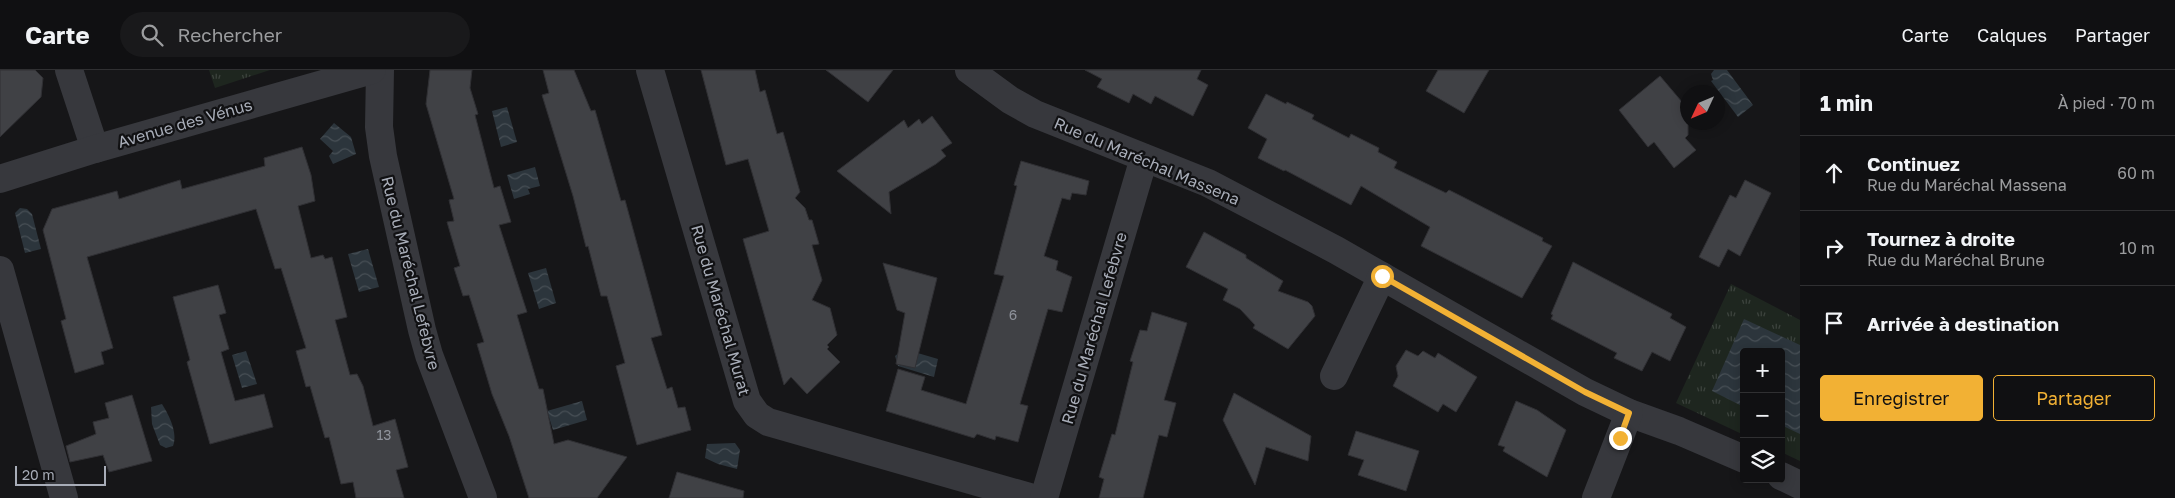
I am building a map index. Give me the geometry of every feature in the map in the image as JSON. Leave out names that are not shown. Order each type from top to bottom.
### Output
[{"type":"street","points":[[69,70],[95,149]]},
{"type":"street","name":"Avenue des Vénus","points":[[0,179],[95,149],[372,70]]},
{"type":"street","name":"Rue du Maréchal Lefebvre","points":[[380,70],[379,127],[382,156],[422,330],[429,355],[483,498]]},
{"type":"street","name":"Rue du Maréchal Murat","points":[[650,70],[747,401],[757,415],[768,422],[1033,498]]},
{"type":"street","name":"Rue du Maréchal Massena","points":[[969,70],[1010,100],[1034,114],[1208,183],[1382,276],[1585,392],[1629,413],[1679,430],[1740,457]]},
{"type":"street","name":"Rue du Maréchal Lefebvre","points":[[1044,498],[1144,158]]},
{"type":"street","points":[[0,270],[64,498]]},
{"type":"street","points":[[1334,376],[1382,276]]},
{"type":"street","points":[[1596,498],[1629,413]]},
{"type":"street","points":[[1785,478],[1800,484]]},
{"type":"green space","points":[[209,70],[270,70],[215,88]]},
{"type":"green space","points":[[1731,284],[1800,320],[1800,461],[1785,454],[1785,348],[1740,348],[1740,433],[1676,403]]},
{"type":"water","points":[[1714,70],[1727,70],[1753,105],[1738,117],[1725,100],[1725,85],[1714,85],[1711,81],[1713,80],[1711,74]]},
{"type":"water","points":[[507,107],[517,142],[501,147],[492,111]]},
{"type":"water","points":[[334,123],[351,137],[356,154],[333,164],[329,156],[333,151],[320,139]]},
{"type":"water","points":[[535,167],[540,186],[528,189],[530,194],[514,199],[507,175]]},
{"type":"water","points":[[20,208],[27,209],[32,214],[41,249],[25,253],[15,213]]},
{"type":"water","points":[[368,249],[379,287],[359,292],[348,254]]},
{"type":"water","points":[[546,268],[556,303],[539,309],[528,273]]},
{"type":"water","points":[[1744,319],[1800,345],[1800,434],[1785,427],[1785,348],[1740,348],[1740,405],[1712,391]]},
{"type":"water","points":[[904,349],[938,359],[934,377],[898,366],[895,356]]},
{"type":"water","points":[[246,351],[257,384],[242,388],[232,355]]},
{"type":"water","points":[[582,401],[587,420],[553,430],[547,411]]},
{"type":"water","points":[[162,404],[174,430],[173,446],[166,448],[160,445],[152,424],[151,407]]},
{"type":"water","points":[[735,443],[740,450],[737,469],[705,458],[707,444]]},
{"type":"building","points":[[0,70],[35,70],[43,78],[41,97],[0,137]]},
{"type":"building","points":[[430,70],[472,70],[470,88],[478,114],[475,115],[494,188],[500,186],[511,222],[499,225],[527,312],[517,315],[539,389],[543,389],[554,444],[568,440],[627,457],[597,498],[529,498],[509,436],[492,394],[477,344],[484,342],[469,295],[463,296],[454,268],[460,266],[447,222],[454,221],[449,200],[454,199],[426,104]]},
{"type":"building","points":[[543,70],[574,70],[591,111],[595,110],[621,201],[625,200],[662,335],[651,338],[667,389],[672,387],[678,408],[685,407],[691,430],[637,445],[616,366],[625,363],[607,296],[601,296],[588,246],[586,247],[573,196],[542,95],[549,93]]},
{"type":"building","points":[[701,70],[755,70],[760,92],[765,90],[777,134],[783,132],[800,192],[795,198],[805,208],[809,220],[812,220],[819,244],[812,245],[822,280],[812,300],[830,308],[837,335],[827,345],[829,347],[827,349],[840,362],[807,394],[791,377],[784,385],[743,239],[769,231],[748,159],[726,165]]},
{"type":"building","points":[[826,70],[893,70],[868,102]]},
{"type":"building","points":[[1085,70],[1201,70],[1197,79],[1208,85],[1193,116],[1155,96],[1151,104],[1133,94],[1129,103],[1097,87],[1102,79]]},
{"type":"building","points":[[1438,70],[1489,70],[1464,113],[1426,91]]},
{"type":"building","points":[[1660,76],[1680,100],[1680,130],[1688,130],[1688,135],[1685,138],[1696,150],[1674,168],[1654,142],[1648,147],[1619,110]]},
{"type":"building","points":[[1266,94],[1314,115],[1312,119],[1349,138],[1351,134],[1379,148],[1378,152],[1397,162],[1394,168],[1446,193],[1449,190],[1543,238],[1542,241],[1552,246],[1522,298],[1421,246],[1430,227],[1361,186],[1351,205],[1258,158],[1267,139],[1248,128]]},
{"type":"building","points":[[932,116],[952,143],[941,150],[946,156],[936,164],[889,192],[891,214],[837,171],[904,120],[908,128],[919,119],[922,124]]},
{"type":"building","points":[[302,147],[311,175],[315,201],[298,206],[311,258],[323,255],[325,259],[332,257],[347,317],[335,320],[350,375],[357,374],[363,386],[373,426],[395,419],[408,467],[396,470],[404,498],[356,498],[353,482],[341,484],[329,437],[325,438],[310,386],[306,387],[296,351],[306,348],[281,268],[275,269],[256,209],[87,257],[113,348],[101,352],[104,364],[75,373],[61,321],[66,319],[43,230],[52,209],[117,191],[119,199],[180,180],[182,189],[265,166],[264,158]]},
{"type":"building","points":[[1021,161],[1089,181],[1086,195],[1072,193],[1070,200],[1062,198],[1044,256],[1058,261],[1056,270],[1072,277],[1062,312],[1048,309],[1020,404],[1028,406],[1018,442],[996,436],[995,440],[977,434],[974,438],[886,411],[898,369],[925,377],[921,390],[966,404],[1004,276],[994,274],[1017,186],[1014,185]]},
{"type":"building","points":[[1745,180],[1771,193],[1740,256],[1728,249],[1719,267],[1699,257],[1730,195],[1736,198]]},
{"type":"building","points":[[1204,232],[1246,255],[1246,258],[1283,281],[1278,291],[1308,302],[1312,306],[1315,316],[1288,349],[1253,328],[1255,325],[1240,309],[1223,300],[1228,289],[1186,267]]},
{"type":"building","points":[[1573,262],[1672,314],[1670,318],[1686,327],[1670,361],[1652,352],[1642,371],[1614,358],[1617,353],[1551,319],[1553,315],[1551,314]]},
{"type":"building","points":[[883,263],[937,278],[915,368],[896,364],[905,313],[897,310]]},
{"type":"building","points":[[218,285],[226,313],[219,315],[229,349],[221,352],[235,401],[264,394],[273,427],[210,444],[187,362],[190,360],[173,297]]},
{"type":"building","points":[[1152,312],[1187,323],[1164,400],[1176,403],[1167,437],[1159,435],[1143,498],[1099,498],[1104,479],[1099,477],[1112,434],[1115,435],[1133,362],[1130,361],[1140,330],[1147,331]]},
{"type":"building","points":[[1406,350],[1418,356],[1423,351],[1435,358],[1438,353],[1477,377],[1456,412],[1443,404],[1438,412],[1393,386],[1398,376],[1396,366]]},
{"type":"building","points":[[1234,393],[1311,436],[1308,461],[1266,447],[1255,485],[1223,420]]},
{"type":"building","points":[[132,395],[152,461],[109,472],[103,455],[70,462],[66,446],[96,434],[93,422],[109,418],[105,403]]},
{"type":"building","points":[[1516,401],[1537,410],[1566,430],[1547,477],[1503,451],[1505,447],[1498,445]]},
{"type":"building","points":[[1356,431],[1419,451],[1406,491],[1358,475],[1364,460],[1348,455]]},
{"type":"building","points":[[677,472],[744,491],[743,498],[669,498]]},
{"type":"route","points":[[1382,276],[1585,392],[1629,413],[1620,438]]}]
